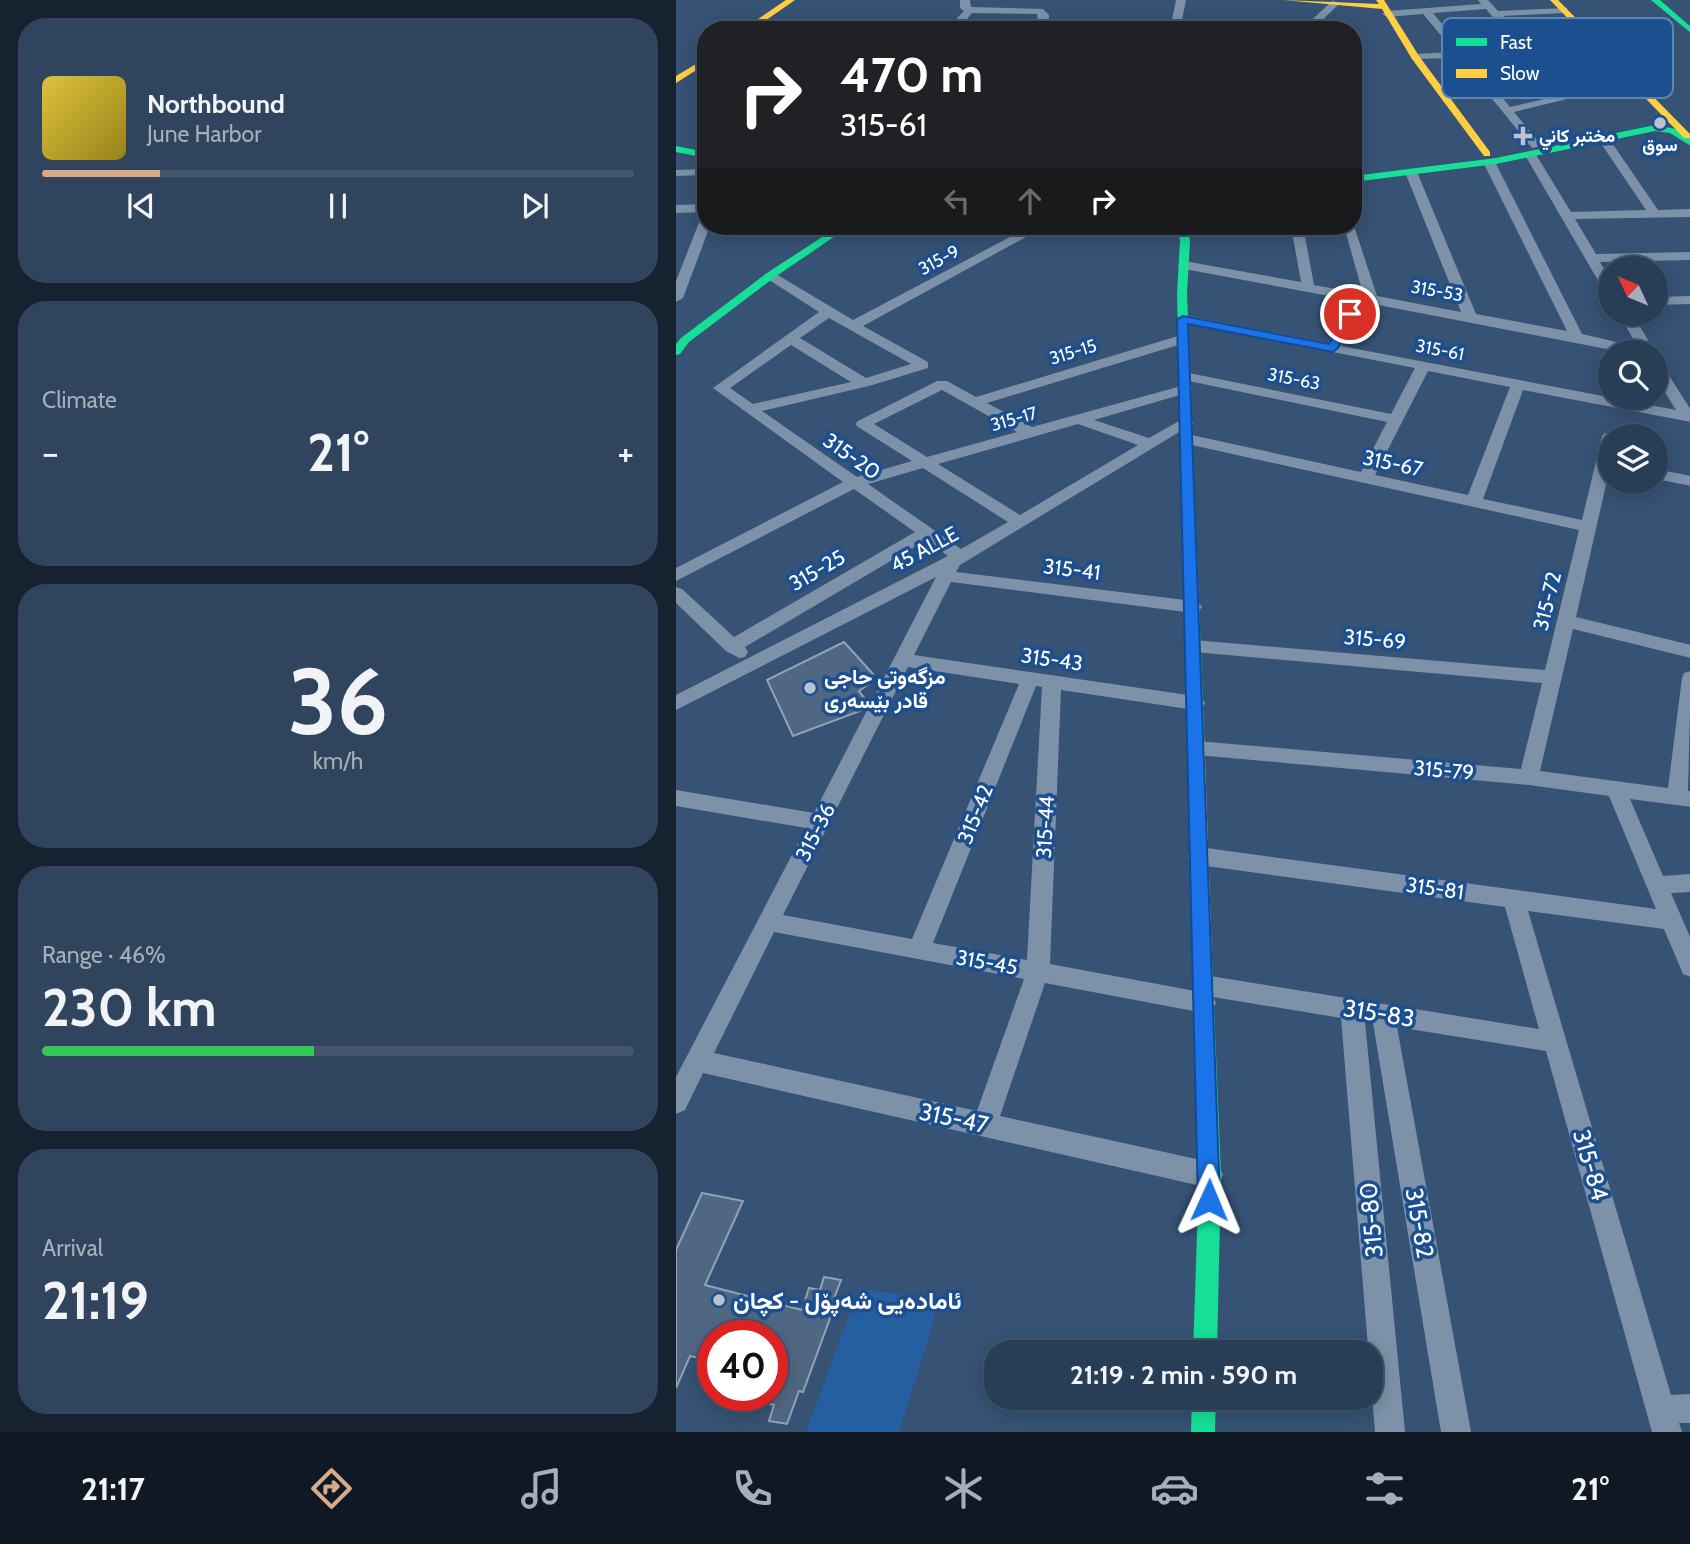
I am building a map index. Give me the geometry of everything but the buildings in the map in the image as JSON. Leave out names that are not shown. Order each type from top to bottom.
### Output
[{"type":"street","points":[[760,21],[791,0]]},
{"type":"street","points":[[766,21],[797,0]]},
{"type":"street","points":[[965,0],[965,8],[971,10],[1040,11],[1044,15],[1044,21]]},
{"type":"street","points":[[1170,0],[1181,1],[1177,21]]},
{"type":"street","points":[[1287,0],[1426,11],[1486,3],[1500,18]]},
{"type":"street","points":[[1655,0],[1690,31]]},
{"type":"street","points":[[1316,21],[1337,2]]},
{"type":"street","points":[[1497,14],[1559,5],[1572,18]]},
{"type":"street","points":[[1383,6],[1442,94]]},
{"type":"street","points":[[962,21],[971,10]]},
{"type":"street","points":[[1426,11],[1442,30]]},
{"type":"street","points":[[1415,57],[1442,56]]},
{"type":"street","points":[[676,78],[697,64]]},
{"type":"street","points":[[1445,98],[1488,158],[1577,337]]},
{"type":"street","points":[[1497,98],[1533,150],[1598,268]]},
{"type":"street","points":[[1507,111],[1565,98]]},
{"type":"street","points":[[1652,98],[1675,121],[1690,142]]},
{"type":"street","points":[[1533,150],[1675,121]]},
{"type":"street","points":[[1362,178],[1604,139],[1639,128],[1670,130],[1690,142]]},
{"type":"street","points":[[1604,139],[1654,214]]},
{"type":"street","points":[[676,140],[697,144]]},
{"type":"street","points":[[676,149],[697,153]]},
{"type":"street","points":[[1362,170],[1488,158]]},
{"type":"street","points":[[676,173],[697,172]]},
{"type":"street","points":[[1411,172],[1470,317]]},
{"type":"street","points":[[676,209],[697,208]]},
{"type":"street","points":[[1567,216],[1690,213]]},
{"type":"street","points":[[676,298],[683,264],[698,235]]},
{"type":"street","points":[[679,344],[771,275],[831,235]]},
{"type":"street","name":"315-9","points":[[854,326],[1023,235]]},
{"type":"street","points":[[1183,235],[1183,339],[1210,1175],[1205,1340]]},
{"type":"street","points":[[1299,235],[1308,287]]},
{"type":"street","points":[[1333,348],[1365,298],[1352,235]]},
{"type":"street","points":[[1592,258],[1690,256]]},
{"type":"street","name":"315-53","points":[[1184,265],[1598,342]]},
{"type":"street","points":[[750,409],[864,383],[923,365],[828,312],[771,275]]},
{"type":"street","points":[[1668,301],[1690,300]]},
{"type":"street","points":[[828,312],[790,338],[864,383]]},
{"type":"street","name":"315-61","points":[[1183,319],[1518,384],[1614,423],[1689,417]]},
{"type":"street","name":"315-20","points":[[790,338],[720,388],[926,533],[953,564]]},
{"type":"street","name":"315-15","points":[[975,402],[1183,339]]},
{"type":"street","points":[[1366,478],[1423,366]]},
{"type":"street","name":"315-63","points":[[1185,383],[1396,419]]},
{"type":"street","name":"315-17","points":[[676,575],[853,483],[1080,420],[1185,383]]},
{"type":"street","points":[[863,424],[942,384],[1031,433]]},
{"type":"street","points":[[1474,502],[1518,384]]},
{"type":"street","points":[[1668,385],[1689,417]]},
{"type":"street","points":[[1080,420],[1148,443]]},
{"type":"street","points":[[863,424],[1018,521]]},
{"type":"street","name":"45 ALLE","points":[[676,703],[953,564],[1018,521],[1148,443],[1186,431]]},
{"type":"street","name":"315-67","points":[[1186,431],[1366,478],[1589,527]]},
{"type":"street","points":[[1668,476],[1690,481]]},
{"type":"street","name":"315-72","points":[[1529,777],[1598,494]]},
{"type":"street","name":"315-25","points":[[732,646],[926,533]]},
{"type":"street","name":"315-41","points":[[953,564],[1193,607]]},
{"type":"street","name":"315-36","points":[[676,1102],[953,564]]},
{"type":"street","points":[[676,593],[752,665]]},
{"type":"street","points":[[1566,621],[1690,652]]},
{"type":"street","name":"315-69","points":[[1194,646],[1553,677]]},
{"type":"street","name":"315-43","points":[[903,660],[1195,703]]},
{"type":"street","name":"315-42","points":[[919,949],[1030,679]]},
{"type":"street","name":"315-44","points":[[984,1125],[1038,971],[1052,682]]},
{"type":"street","points":[[1684,798],[1690,684]]},
{"type":"street","name":"315-79","points":[[1197,748],[1529,777],[1684,798]]},
{"type":"street","points":[[1616,789],[1690,967]]},
{"type":"street","points":[[676,798],[820,822]]},
{"type":"street","name":"315-81","points":[[1199,856],[1671,920]]},
{"type":"street","points":[[1656,885],[1690,883]]},
{"type":"street","name":"315-84","points":[[1514,899],[1664,1421]]},
{"type":"street","name":"315-45","points":[[770,922],[1038,971],[1204,994]]},
{"type":"street","name":"315-83","points":[[1204,994],[1352,1009],[1555,1042]]},
{"type":"street","name":"315-80","points":[[1352,1009],[1390,1432]]},
{"type":"street","name":"315-82","points":[[1383,1014],[1456,1432]]},
{"type":"street","name":"315-47","points":[[699,1061],[1210,1175]]},
{"type":"street","points":[[1664,1421],[1690,1408]]},
{"type":"street","points":[[1203,1432],[1204,1410]]},
{"type":"shaded area","points":[[859,1288],[940,1301],[899,1432],[806,1432]]},
{"type":"traffic: fast","points":[[1655,0],[1691,31]]},
{"type":"traffic: fast","points":[[1362,178],[1496,161],[1655,128],[1673,131],[1691,143]]},
{"type":"traffic: fast","points":[[676,149],[697,153]]},
{"type":"traffic: fast","points":[[676,352],[685,340],[771,275],[831,235]]},
{"type":"traffic: fast","points":[[1184,235],[1182,294],[1196,730]]},
{"type":"traffic: fast","points":[[1203,958],[1210,1175],[1205,1340]]},
{"type":"traffic: fast","points":[[1203,1432],[1204,1410]]},
{"type":"traffic: slow","points":[[760,21],[791,0]]},
{"type":"traffic: slow","points":[[1287,0],[1383,7]]},
{"type":"traffic: slow","points":[[1380,0],[1415,57],[1442,93]]},
{"type":"traffic: slow","points":[[1554,0],[1572,18]]},
{"type":"traffic: slow","points":[[676,80],[697,66]]},
{"type":"traffic: slow","points":[[1445,98],[1487,154]]},
{"type":"traffic: slow","points":[[1650,98],[1687,136]]},
{"type":"traffic: slow","points":[[1196,730],[1203,958]]},
{"type":"place","name":"سوق","points":[[1660,123]]},
{"type":"place","name":"مختبر كاني","points":[[1523,136]]},
{"type":"place","name":"مزگەوتی حاجی قادر بێسەری","points":[[810,688]]},
{"type":"place","name":"ئامادەیی شەپۆل - کچان","points":[[719,1300]]},
{"type":"route","points":[[1209,1200],[1183,319],[1333,348],[1350,314]]}]
